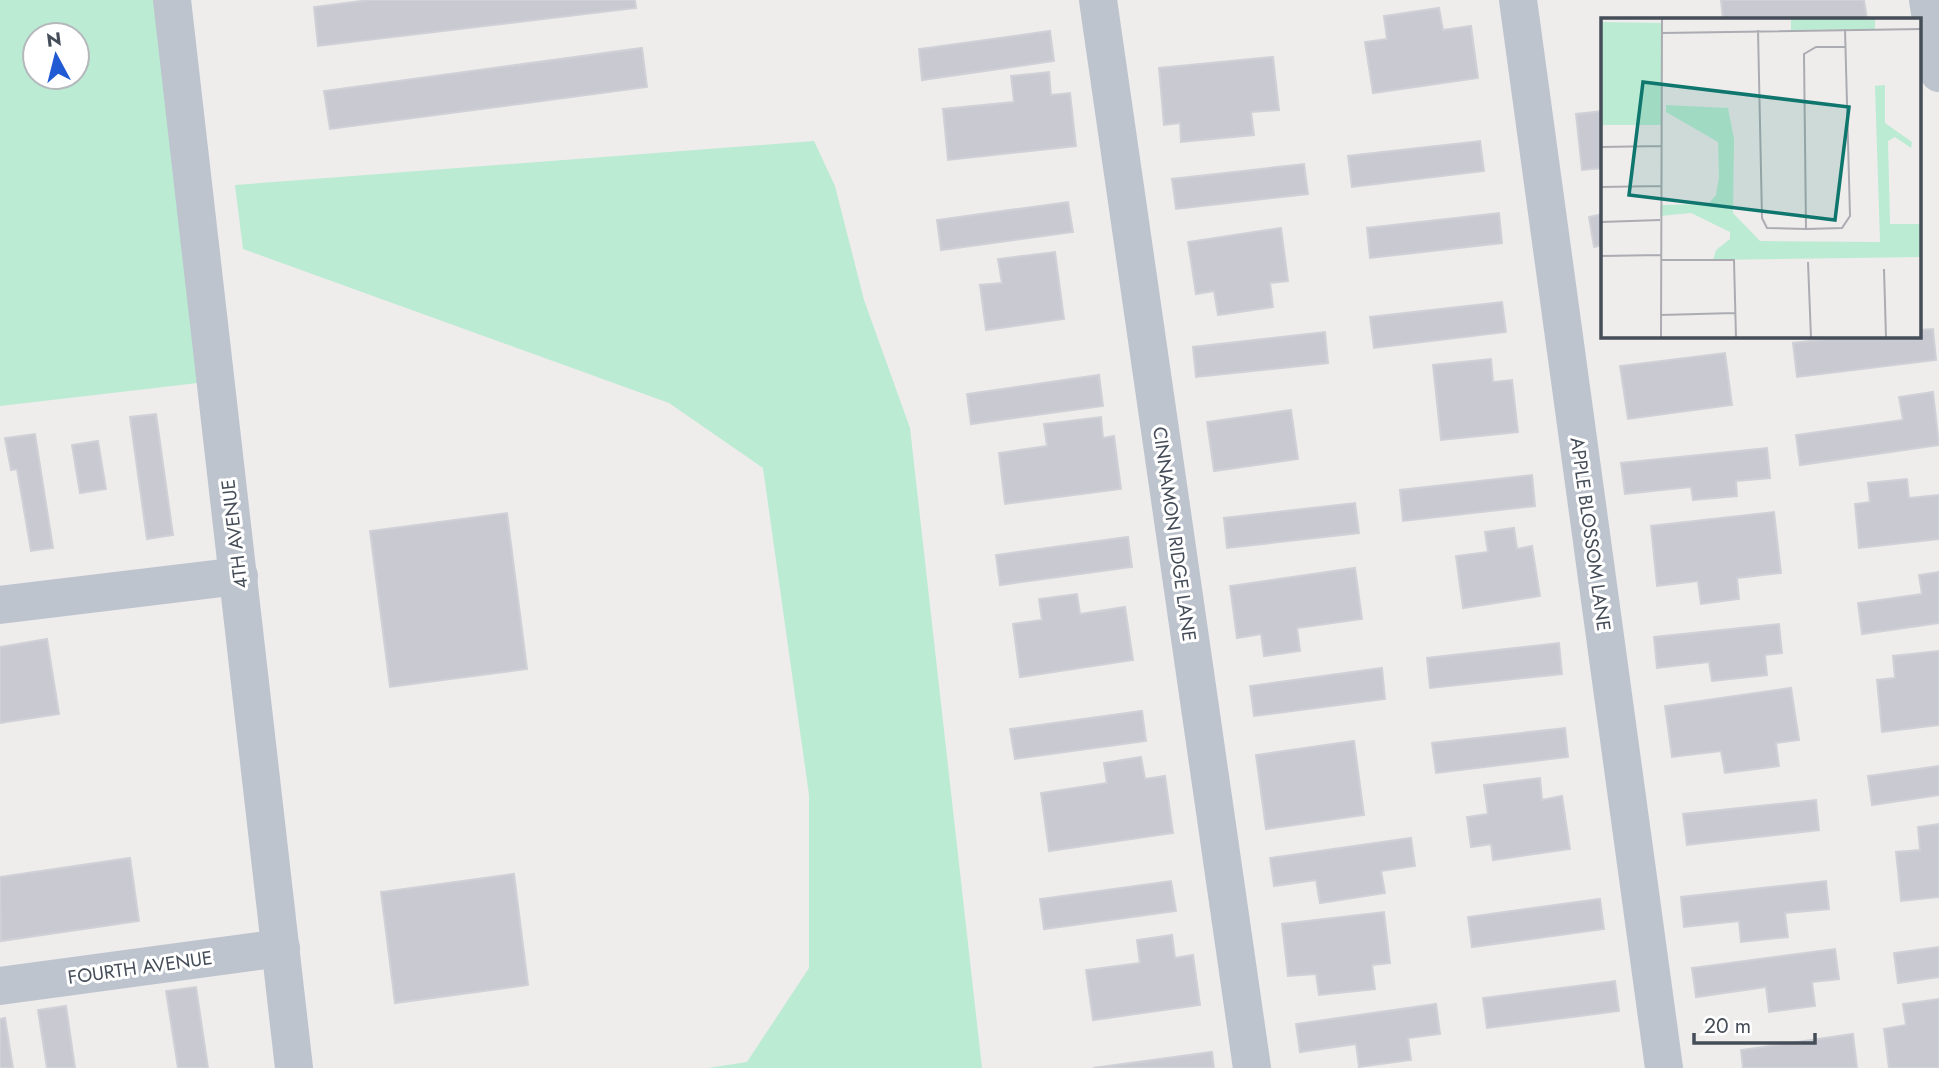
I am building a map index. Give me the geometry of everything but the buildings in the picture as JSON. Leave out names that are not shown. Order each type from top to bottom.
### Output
[{"type":"street","name":"4TH AVENUE","points":[[172,0],[294,1068]]},
{"type":"street","name":"CINNAMON RIDGE LANE","points":[[1098,0],[1252,1068]]},
{"type":"street","name":"APPLE BLOSSOM LANE","points":[[1518,0],[1664,1068]]},
{"type":"street","points":[[1928,0],[1939,73]]},
{"type":"street","points":[[0,605],[239,576]]},
{"type":"street","name":"FOURTH AVENUE","points":[[0,986],[281,948]]},
{"type":"green space","points":[[0,0],[172,0],[215,381],[0,406]]},
{"type":"green space","points":[[814,141],[835,186],[864,300],[910,428],[982,1068],[708,1068],[747,1062],[809,968],[809,795],[763,468],[669,403],[243,249],[235,185]]}]
